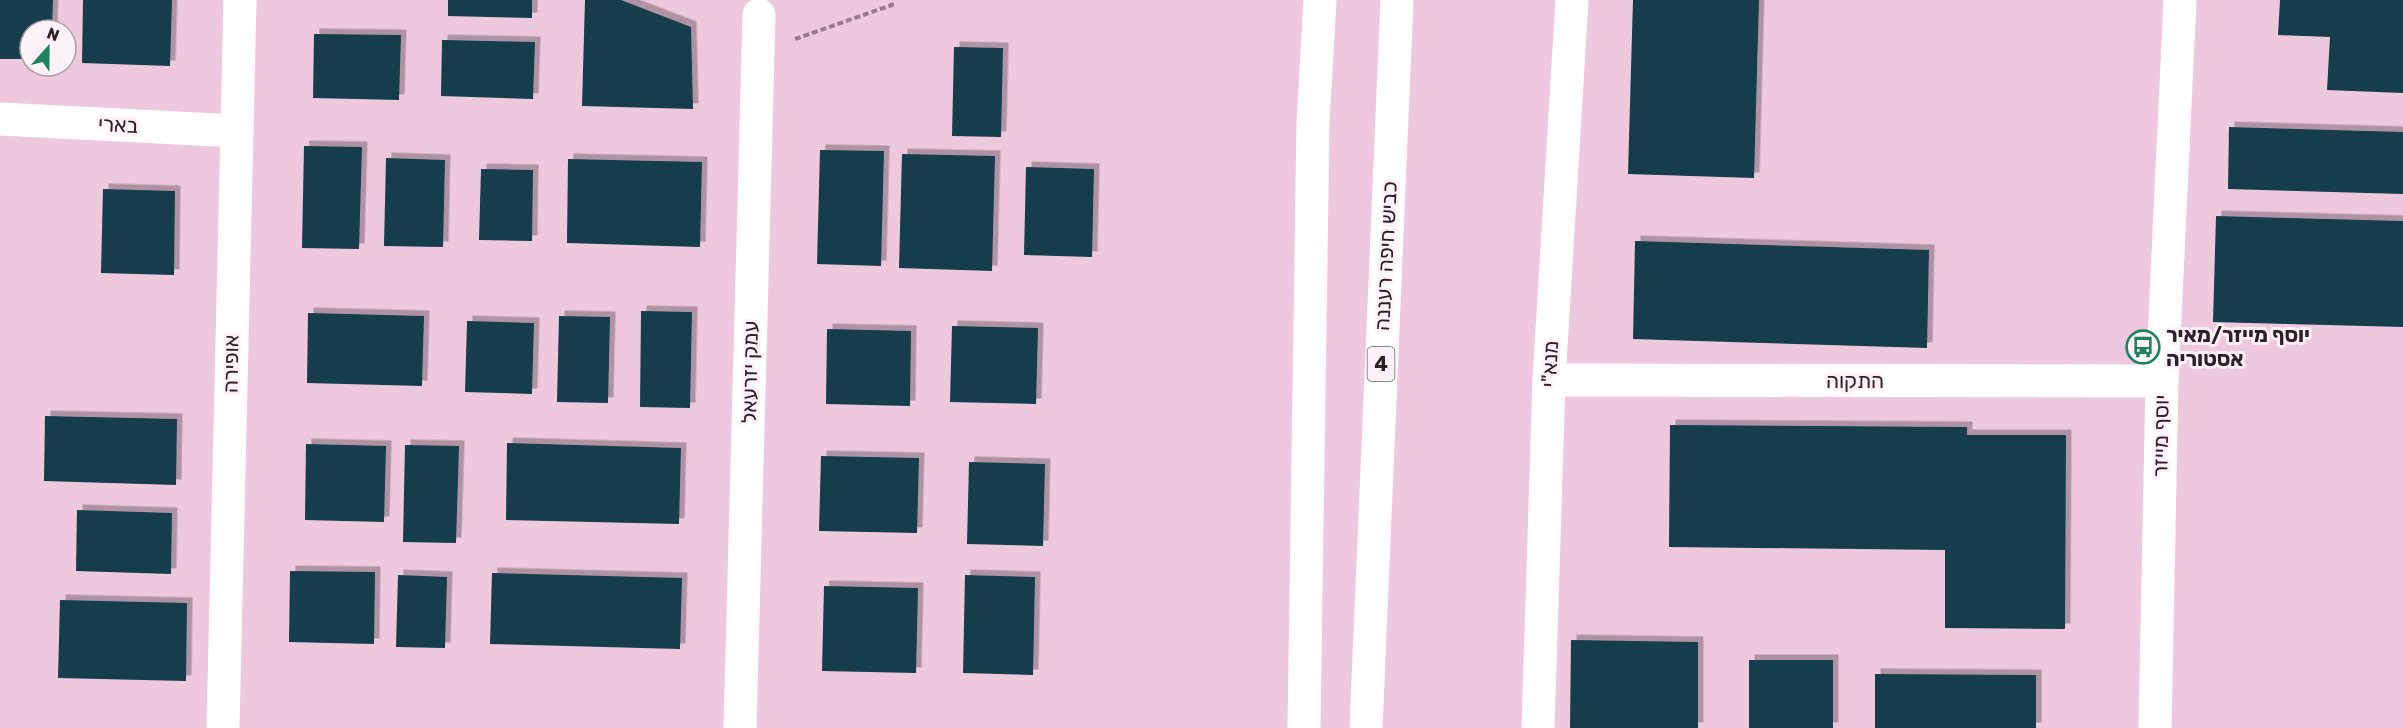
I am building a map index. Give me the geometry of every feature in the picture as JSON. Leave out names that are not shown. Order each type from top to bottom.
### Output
[{"type":"main road","name":"אופירה","points":[[223,728],[240,0]]},
{"type":"main road","points":[[1304,728],[1313,122],[1320,0]]},
{"type":"main road","name":"כביש חיפה רעננה","points":[[1366,728],[1397,0]]},
{"type":"main road","name":"מנא\"י","points":[[1538,728],[1549,381],[1572,0]]},
{"type":"main road","name":"יוסף מייזר","points":[[2155,728],[2162,381],[2180,0]]},
{"type":"main road","name":"עמק יזרעאל","points":[[740,728],[759,15]]},
{"type":"main road","name":"בארי","points":[[0,119],[237,131]]},
{"type":"main road","name":"התקוה","points":[[1549,381],[2162,381]]},
{"type":"path","points":[[758,53],[892,4],[892,0]]},
{"type":"building","points":[[0,0],[53,0],[52,18],[18,18],[18,59],[0,59]]},
{"type":"building","points":[[83,0],[172,0],[170,66],[82,63]]},
{"type":"building","points":[[448,0],[532,0],[532,18],[448,16]]},
{"type":"building","points":[[585,0],[621,0],[691,27],[693,109],[582,106]]},
{"type":"building","points":[[1633,0],[1759,0],[1754,178],[1628,174]]},
{"type":"building","points":[[2280,0],[2403,0],[2403,93],[2327,90],[2330,37],[2278,35]]},
{"type":"building","points":[[314,34],[401,35],[399,100],[313,98]]},
{"type":"building","points":[[442,40],[535,42],[533,99],[441,96]]},
{"type":"building","points":[[954,47],[1003,48],[1001,137],[952,136]]},
{"type":"building","points":[[2229,127],[2403,132],[2403,194],[2228,189]]},
{"type":"building","points":[[304,146],[362,147],[359,249],[302,248]]},
{"type":"building","points":[[820,150],[884,151],[881,266],[817,264]]},
{"type":"building","points":[[902,154],[995,156],[992,271],[899,268]]},
{"type":"building","points":[[386,158],[445,160],[443,247],[384,246]]},
{"type":"building","points":[[568,159],[702,162],[700,247],[567,243]]},
{"type":"building","points":[[1026,167],[1094,169],[1092,257],[1024,255]]},
{"type":"building","points":[[481,169],[533,170],[532,241],[479,240]]},
{"type":"building","points":[[103,189],[175,191],[174,275],[101,273]]},
{"type":"building","points":[[2216,216],[2403,221],[2403,327],[2213,322]]},
{"type":"building","points":[[1635,241],[1929,250],[1927,348],[1633,339]]},
{"type":"building","points":[[641,311],[692,312],[690,408],[640,407]]},
{"type":"building","points":[[308,313],[424,316],[422,386],[307,383]]},
{"type":"building","points":[[559,316],[610,317],[608,403],[557,402]]},
{"type":"building","points":[[467,321],[534,323],[532,394],[465,392]]},
{"type":"building","points":[[952,326],[1038,328],[1036,404],[950,402]]},
{"type":"building","points":[[827,329],[911,331],[910,406],[826,404]]},
{"type":"building","points":[[45,416],[177,419],[176,485],[44,481]]},
{"type":"building","points":[[1670,425],[1967,427],[1967,435],[2066,435],[2065,629],[1945,628],[1945,550],[1669,547]]},
{"type":"building","points":[[507,443],[681,448],[679,524],[506,520]]},
{"type":"building","points":[[306,444],[386,446],[384,522],[305,520]]},
{"type":"building","points":[[405,445],[459,446],[456,543],[403,542]]},
{"type":"building","points":[[821,456],[919,458],[917,533],[819,531]]},
{"type":"building","points":[[969,462],[1045,464],[1043,546],[967,544]]},
{"type":"building","points":[[77,510],[172,513],[171,574],[76,571]]},
{"type":"building","points":[[290,571],[375,572],[374,644],[289,642]]},
{"type":"building","points":[[492,573],[682,578],[680,649],[490,644]]},
{"type":"building","points":[[398,575],[447,577],[445,648],[396,647]]},
{"type":"building","points":[[965,575],[1035,577],[1033,675],[963,673]]},
{"type":"building","points":[[824,586],[918,588],[916,673],[822,671]]},
{"type":"building","points":[[60,600],[187,603],[186,681],[58,678]]},
{"type":"building","points":[[1571,640],[1698,642],[1698,728],[1570,728]]},
{"type":"building","points":[[1749,660],[1833,660],[1833,728],[1749,728]]},
{"type":"building","points":[[1875,674],[2036,675],[2036,728],[1875,728]]},
{"type":"place","name":"יוסף מייזר/מאיר אסטוריה","points":[[2143,347]]}]
